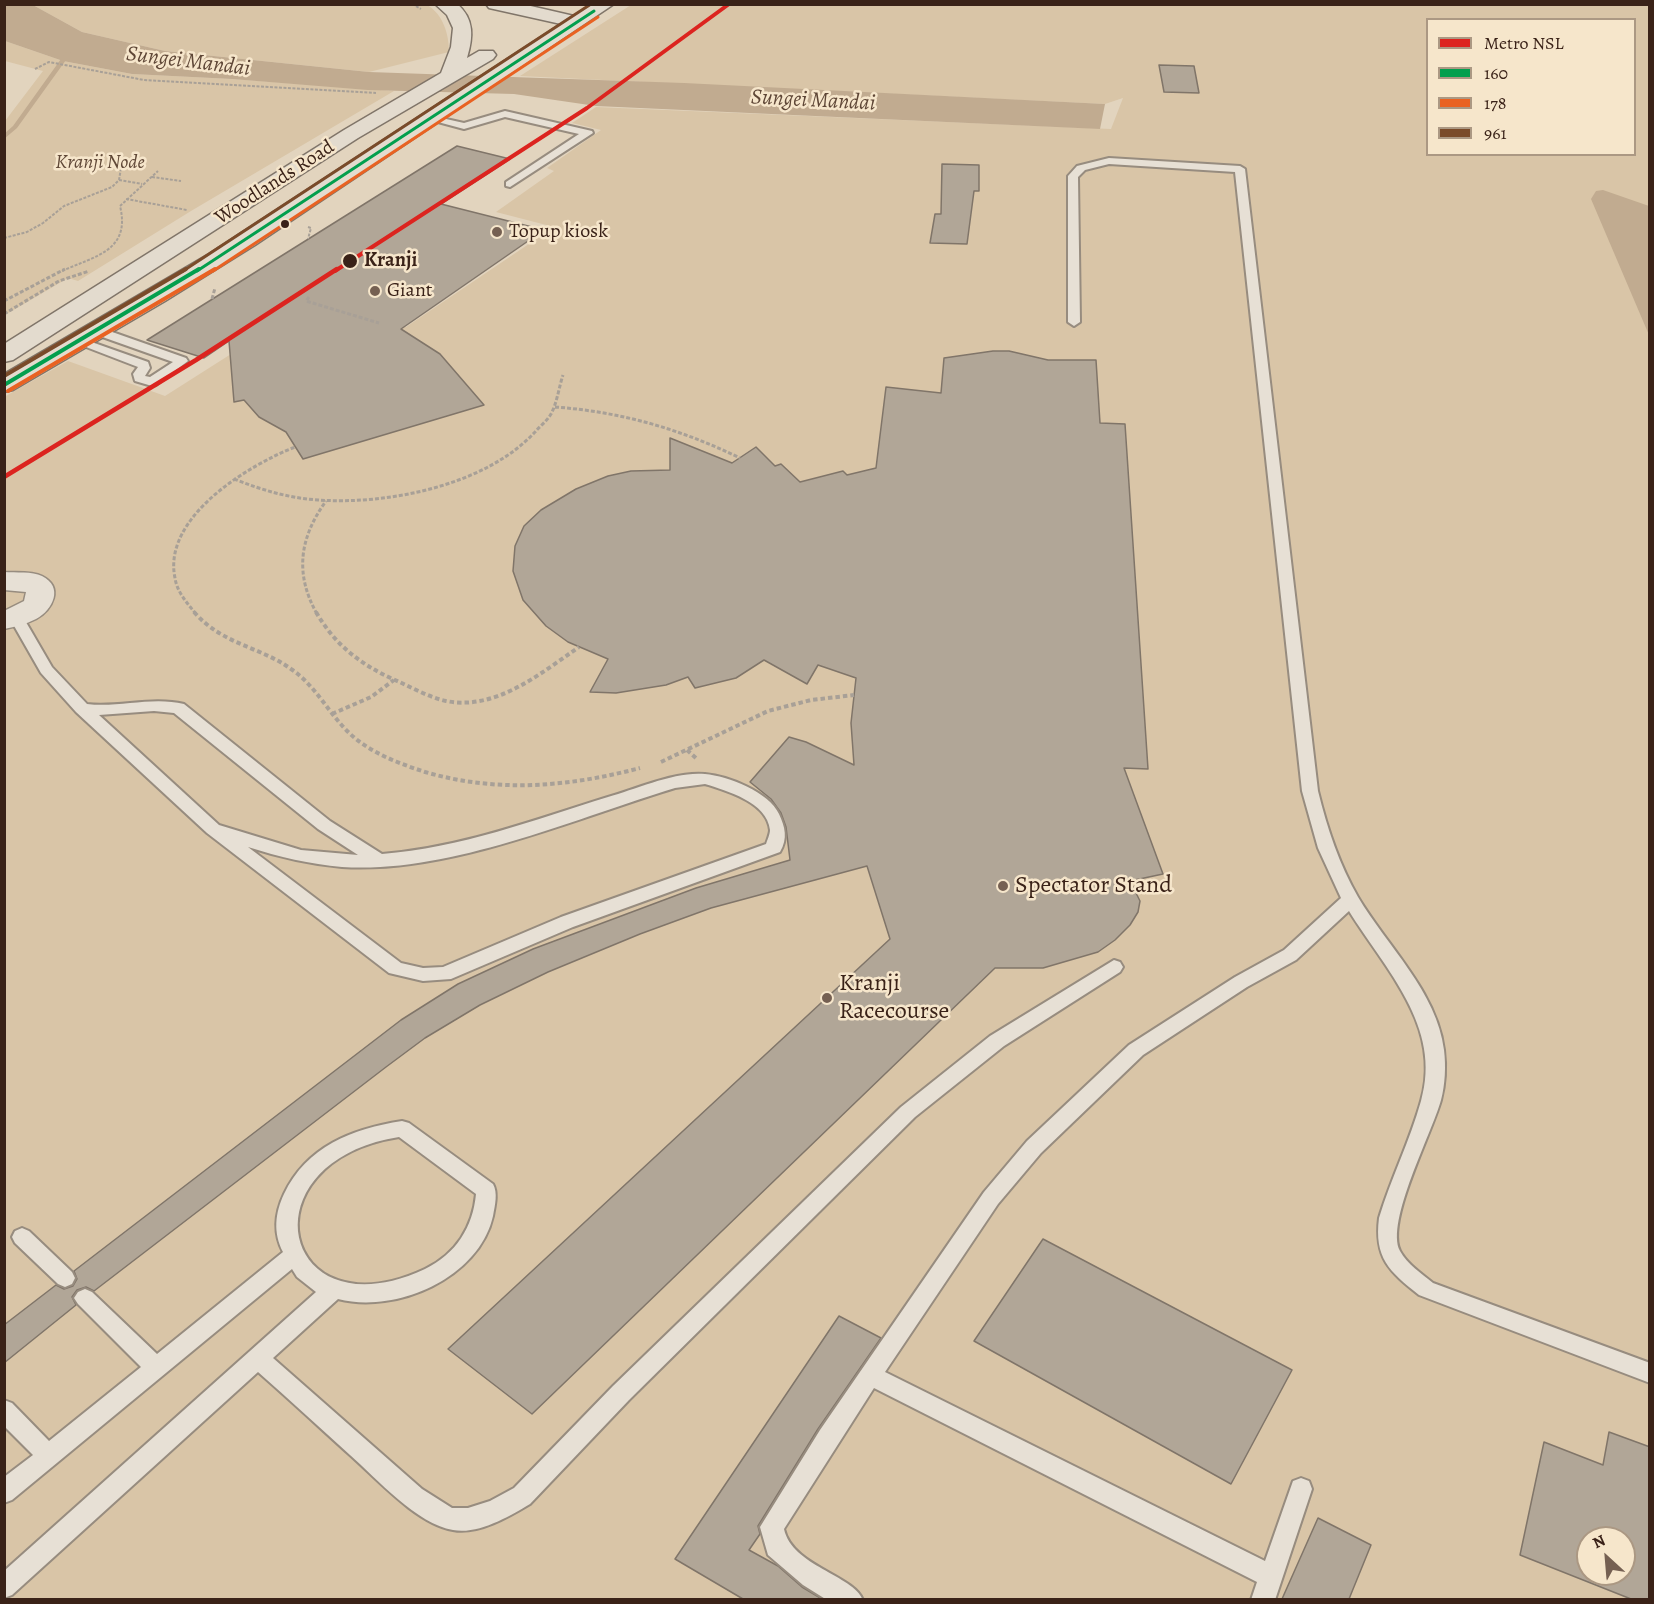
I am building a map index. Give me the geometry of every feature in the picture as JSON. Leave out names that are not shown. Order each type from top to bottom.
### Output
[{"type":"main road","points":[[444,4],[458,14],[464,24],[463,44],[449,77]]},
{"type":"main road","points":[[495,4],[565,11]]},
{"type":"main road","name":"Woodlands Road","points":[[4,355],[351,134],[565,11],[600,8]]},
{"type":"main road","name":"Woodlands Road","points":[[4,385],[248,239],[428,118],[565,11]]},
{"type":"main road","points":[[351,134],[390,124],[399,127],[405,134]]},
{"type":"street","points":[[4,580],[32,582],[41,591],[41,596],[33,608],[10,618]]},
{"type":"lane","points":[[428,118],[464,126],[505,114],[588,133],[510,184]]},
{"type":"lane","points":[[1074,322],[1072,176],[1081,168],[1109,160],[1240,169],[1310,791],[1318,827],[1350,900],[1407,986],[1427,1021],[1435,1050],[1432,1097],[1393,1208],[1387,1232],[1389,1250],[1402,1270],[1426,1289],[1650,1373]]},
{"type":"lane","points":[[88,336],[182,361],[152,382],[138,378],[144,365],[88,336]]},
{"type":"lane","points":[[10,618],[46,670],[82,708],[213,829],[395,968],[413,974],[435,976],[470,964],[567,922],[774,848],[778,830],[768,808],[738,788],[716,780],[696,779],[632,796],[464,849],[423,857],[381,861],[313,858],[278,850],[213,829]]},
{"type":"lane","points":[[82,708],[96,711],[154,706],[178,708],[324,825],[381,861]]},
{"type":"lane","points":[[850,1599],[811,1576],[776,1546],[772,1527],[828,1437],[991,1198],[1034,1147],[1136,1050],[1241,982],[1290,955],[1350,900]]},
{"type":"lane","points":[[258,1358],[414,1497],[436,1511],[453,1520],[478,1516],[504,1507],[522,1496],[621,1393],[908,1112],[997,1041],[1114,967]]},
{"type":"lane","points":[[402,1129],[486,1190],[485,1212],[477,1234],[462,1255],[440,1272],[415,1285],[388,1293],[360,1294],[334,1289],[317,1281],[303,1270],[293,1256],[286,1236],[286,1214],[294,1192],[308,1171],[327,1154],[375,1132],[402,1129]]},
{"type":"lane","points":[[22,1238],[65,1278]]},
{"type":"lane","points":[[4,1492],[293,1256]]},
{"type":"lane","points":[[4,1587],[334,1289]]},
{"type":"lane","points":[[85,1298],[156,1368]]},
{"type":"lane","points":[[871,1376],[1271,1576]]},
{"type":"lane","points":[[4,1410],[49,1456]]},
{"type":"lane","points":[[1263,1599],[1301,1489]]},
{"type":"path","points":[[35,69],[49,62],[144,80],[376,93]]},
{"type":"path","points":[[4,238],[27,232],[44,223],[64,206],[102,193],[112,187],[119,180],[122,162]]},
{"type":"path","points":[[4,301],[61,271],[93,258],[115,244],[123,232],[124,221],[120,206],[158,171]]},
{"type":"path","points":[[152,177],[181,181]]},
{"type":"path","points":[[119,180],[142,184]]},
{"type":"path","points":[[126,199],[191,211]]},
{"type":"path","points":[[212,299],[215,287]]},
{"type":"path","points":[[309,297],[306,301],[379,323]]},
{"type":"path","points":[[234,479],[254,490],[326,501],[406,494],[468,477],[507,457],[537,432],[555,407],[563,375]]},
{"type":"path","points":[[555,407],[590,409],[644,418],[672,427],[740,458]]},
{"type":"path","points":[[295,447],[257,463],[234,479],[189,522],[176,556],[174,575],[178,589],[206,624],[225,637],[293,670],[350,734],[394,762],[436,776],[485,785],[540,787],[579,783],[645,767]]},
{"type":"path","points":[[326,501],[316,512],[303,541],[301,573],[310,603],[343,647],[356,659],[428,696],[456,702],[477,701],[521,684],[579,647]]},
{"type":"path","points":[[332,714],[371,697],[394,680]]},
{"type":"path","points":[[655,764],[742,721],[771,710],[807,701],[854,695]]},
{"type":"green space","points":[[33,5],[427,5],[433,9],[444,25],[449,52],[369,72],[165,51],[82,32]]},
{"type":"green space","name":"Kranji Racecourse","points":[[631,5],[1649,5],[1649,1599],[5,1599],[4,397],[68,361],[165,396],[316,300],[406,327],[554,227],[496,212],[554,171],[547,168],[601,130],[572,123],[596,107],[1111,129],[1123,98],[1105,104],[520,76]]},
{"type":"green space","name":"Kranji Node","points":[[5,41],[63,61],[132,74],[394,91],[78,281],[68,278],[5,315],[5,121],[43,71],[5,61]]},
{"type":"water","name":"Sungei Mandai","points":[[4,5],[33,5],[82,32],[165,51],[369,72],[684,83],[1105,104],[1100,129],[596,106],[514,94],[368,90],[132,74],[63,61],[5,41]]},
{"type":"water","points":[[1603,190],[1649,206],[1649,335],[1591,199],[1596,191]]},
{"type":"building","points":[[1159,65],[1194,66],[1199,93],[1164,92]]},
{"type":"building","points":[[457,146],[510,159],[441,204],[544,230],[401,329],[440,354],[484,405],[303,459],[286,432],[259,417],[244,400],[234,402],[229,341],[204,358],[147,340]]},
{"type":"building","points":[[942,164],[979,165],[979,191],[974,191],[967,244],[930,243],[935,214],[941,214]]},
{"type":"building","name":"Spectator Stand","points":[[1009,351],[1048,360],[1096,360],[1100,423],[1125,424],[1148,769],[1124,768],[1163,874],[1130,881],[1140,901],[1138,912],[1130,925],[1098,952],[1043,968],[995,968],[532,1414],[448,1349],[890,939],[867,866],[711,908],[548,972],[480,1005],[425,1038],[94,1291],[86,1287],[77,1290],[72,1297],[76,1305],[4,1363],[4,1325],[56,1285],[64,1289],[73,1286],[77,1279],[74,1271],[401,1020],[458,984],[533,949],[696,888],[790,860],[786,827],[781,813],[771,799],[750,782],[789,737],[806,742],[854,765],[851,723],[856,678],[818,665],[807,684],[764,660],[736,678],[695,688],[688,677],[666,685],[616,693],[590,692],[608,659],[568,642],[546,626],[523,600],[513,571],[515,546],[524,526],[541,510],[576,489],[608,476],[631,471],[670,470],[670,438],[732,463],[756,447],[775,466],[781,464],[800,482],[843,471],[847,475],[876,468],[886,387],[941,393],[944,358]]},
{"type":"building","points":[[1043,1239],[1292,1370],[1231,1484],[974,1341]]},
{"type":"building","points":[[839,1316],[881,1338],[818,1429],[758,1526],[760,1534],[749,1550],[778,1566],[802,1587],[822,1599],[743,1599],[675,1559]]},
{"type":"building","points":[[1609,1432],[1650,1447],[1650,1599],[1631,1599],[1598,1586],[1636,1586],[1636,1526],[1576,1526],[1576,1577],[1520,1555],[1544,1442],[1603,1465]]},
{"type":"building","points":[[1318,1518],[1371,1545],[1349,1599],[1282,1599]]},
{"type":"waterway","points":[[4,137],[15,127],[68,53]]},
{"type":"metro line","name":"NSL","points":[[4,477],[196,360],[587,108],[729,4]]},
{"type":"transit line","name":"961","points":[[4,376],[213,253],[591,4]]},
{"type":"transit line","name":"160","points":[[4,385],[127,314],[248,239],[428,118],[594,11]]},
{"type":"transit line","name":"178","points":[[8,391],[131,320],[253,245],[598,17]]},
{"type":"place","name":"Topup kiosk","points":[[497,232]]},
{"type":"place","name":"Kranji","points":[[350,261]]},
{"type":"place","name":"Giant","points":[[375,291]]},
{"type":"place","name":"Spectator Stand","points":[[1003,886]]},
{"type":"place","name":"Kranji Racecourse","points":[[827,998]]}]
